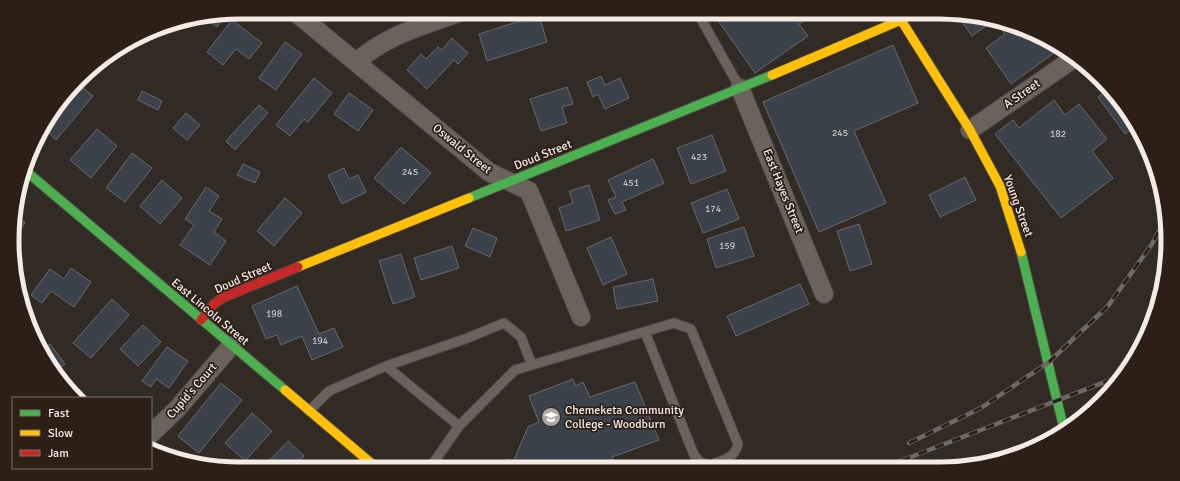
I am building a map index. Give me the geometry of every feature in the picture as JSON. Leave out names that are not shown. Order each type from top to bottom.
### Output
[{"type":"street","name":"Oswald Street","points":[[304,19],[489,172],[530,191],[581,317]]},
{"type":"street","points":[[357,62],[378,45],[441,19]]},
{"type":"street","name":"Doud Street","points":[[201,320],[214,304],[222,298],[740,88],[892,19]]},
{"type":"street","name":"Young Street","points":[[901,19],[970,130],[1000,186],[1013,224],[1050,362],[1063,425]]},
{"type":"street","name":"A Street","points":[[970,130],[1070,61]]},
{"type":"street","name":"East Hayes Street","points":[[740,88],[824,294]]},
{"type":"street","name":"East Lincoln Street","points":[[30,174],[370,462]]},
{"type":"street","name":"Cupid's Court","points":[[152,433],[177,409],[231,346]]},
{"type":"lane","points":[[701,19],[740,88]]},
{"type":"lane","points":[[308,411],[329,391],[386,366],[465,339],[504,323],[521,337],[532,365]]},
{"type":"lane","points":[[434,462],[459,426],[515,370],[674,323],[691,329],[738,444],[737,451],[731,457],[717,462]]},
{"type":"lane","points":[[645,332],[694,455],[700,462]]},
{"type":"lane","points":[[386,366],[459,426]]},
{"type":"building","points":[[526,19],[540,19],[547,42],[487,61],[479,34]]},
{"type":"building","points":[[717,19],[806,19],[799,24],[808,36],[755,73]]},
{"type":"building","points":[[222,20],[217,27],[209,21]]},
{"type":"building","points":[[232,20],[262,43],[249,59],[236,49],[223,65],[207,52]]},
{"type":"building","points":[[961,20],[988,24],[972,36]]},
{"type":"building","points":[[1001,28],[1024,36],[1055,52],[1011,84],[986,48],[1005,34]]},
{"type":"building","points":[[452,38],[468,53],[458,64],[454,60],[427,89],[407,70],[421,54],[426,59],[438,47],[442,50]]},
{"type":"building","points":[[285,42],[302,54],[276,90],[259,78]]},
{"type":"building","points":[[893,45],[918,103],[854,131],[886,203],[819,232],[763,102]]},
{"type":"building","points":[[601,76],[605,85],[620,78],[629,98],[605,109],[598,94],[593,97],[587,82]]},
{"type":"building","points":[[314,78],[332,93],[308,122],[304,119],[290,136],[276,125]]},
{"type":"building","points":[[81,87],[93,96],[56,140],[48,132],[56,117]]},
{"type":"building","points":[[567,87],[573,104],[562,107],[567,123],[541,131],[530,99]]},
{"type":"building","points":[[142,91],[162,101],[158,110],[138,100]]},
{"type":"building","points":[[1104,92],[1124,117],[1131,130],[1125,134],[1098,97]]},
{"type":"building","points":[[349,93],[373,110],[358,131],[334,114]]},
{"type":"building","points":[[1054,100],[1065,115],[1079,104],[1107,139],[1092,151],[1113,178],[1061,218],[995,134],[1013,120],[1019,128]]},
{"type":"building","points":[[259,105],[268,113],[235,150],[226,141]]},
{"type":"building","points":[[186,113],[200,125],[187,140],[173,128]]},
{"type":"building","points":[[97,129],[117,146],[91,178],[70,160]]},
{"type":"building","points":[[712,135],[726,171],[691,184],[677,148]]},
{"type":"building","points":[[401,147],[431,173],[404,204],[374,178]]},
{"type":"building","points":[[132,153],[152,168],[125,202],[106,188]]},
{"type":"building","points":[[653,159],[664,183],[622,202],[626,210],[615,214],[608,200],[616,197],[608,180]]},
{"type":"building","points":[[243,164],[260,172],[255,183],[237,175]]},
{"type":"building","points":[[344,168],[349,179],[358,175],[366,192],[342,204],[328,175]]},
{"type":"building","points":[[965,177],[976,200],[940,217],[929,195]]},
{"type":"building","points":[[162,180],[182,198],[160,224],[140,206]]},
{"type":"building","points":[[589,185],[600,220],[566,231],[559,208],[573,203],[569,191]]},
{"type":"building","points":[[206,187],[219,196],[209,211],[222,219],[214,232],[226,241],[210,265],[180,245],[194,225],[185,219]]},
{"type":"building","points":[[727,189],[739,219],[703,233],[691,203]]},
{"type":"building","points":[[285,198],[302,213],[274,246],[257,231]]},
{"type":"building","points":[[20,219],[25,222],[19,234]]},
{"type":"building","points":[[859,224],[872,264],[850,271],[837,231]]},
{"type":"building","points":[[744,227],[754,256],[716,268],[707,239]]},
{"type":"building","points":[[473,228],[497,238],[490,257],[465,246]]},
{"type":"building","points":[[611,237],[627,274],[603,285],[587,248]]},
{"type":"building","points":[[452,246],[459,268],[421,280],[414,258]]},
{"type":"building","points":[[401,254],[415,297],[393,304],[379,261]]},
{"type":"building","points":[[71,268],[91,282],[74,307],[51,291],[42,303],[31,295],[50,269],[64,279]]},
{"type":"building","points":[[653,279],[658,301],[617,309],[613,287]]},
{"type":"building","points":[[800,284],[809,304],[736,336],[727,316]]},
{"type":"building","points":[[297,286],[319,334],[334,328],[343,347],[312,360],[302,336],[281,345],[277,335],[266,339],[252,306]]},
{"type":"building","points":[[112,299],[129,315],[91,358],[73,343]]},
{"type":"building","points":[[143,325],[161,342],[138,366],[120,349]]},
{"type":"building","points":[[50,344],[65,364],[59,368],[46,346]]},
{"type":"building","points":[[167,347],[188,361],[169,388],[156,379],[151,387],[142,381]]},
{"type":"building","points":[[573,379],[576,386],[583,382],[590,397],[635,382],[659,440],[612,457],[614,462],[513,462],[528,427],[539,422],[529,396]]},
{"type":"building","points":[[221,383],[242,400],[199,453],[178,436]]},
{"type":"building","points":[[252,413],[272,431],[245,461],[225,443]]},
{"type":"building","points":[[288,441],[304,456],[298,462],[268,462]]},
{"type":"building","points":[[509,459],[513,462],[503,462]]},
{"type":"railway","points":[[909,443],[981,408],[1049,362],[1108,306],[1152,244],[1161,227]]},
{"type":"railway","points":[[898,462],[1112,379]]},
{"type":"traffic: fast","points":[[469,198],[772,75]]},
{"type":"traffic: fast","points":[[30,174],[285,390]]},
{"type":"traffic: fast","points":[[1021,252],[1063,425]]},
{"type":"traffic: slow","points":[[900,19],[970,130],[1000,186],[1021,252]]},
{"type":"traffic: slow","points":[[772,75],[901,20]]},
{"type":"traffic: slow","points":[[298,267],[469,198]]},
{"type":"traffic: slow","points":[[285,390],[370,462]]},
{"type":"traffic: jam","points":[[201,320],[214,304],[222,298],[298,267]]},
{"type":"place","name":"Chemeketa Community College - Woodburn","points":[[551,417]]}]
